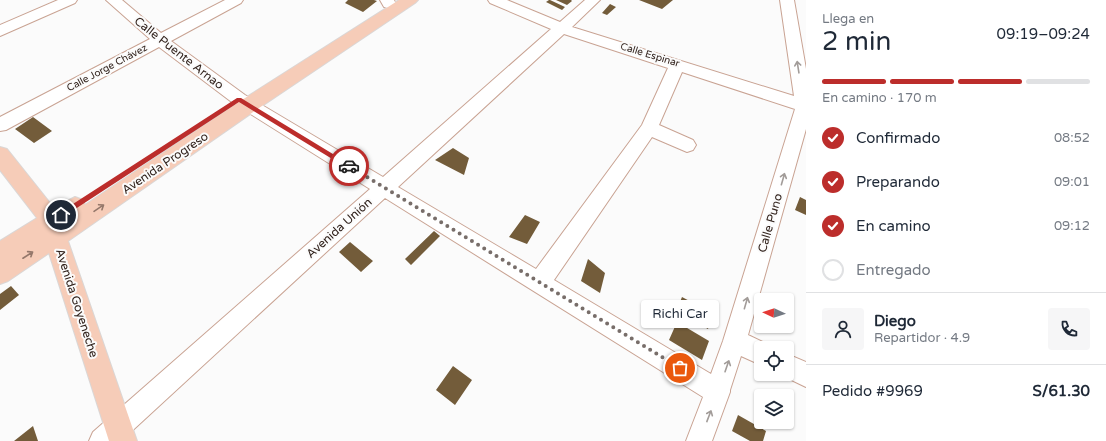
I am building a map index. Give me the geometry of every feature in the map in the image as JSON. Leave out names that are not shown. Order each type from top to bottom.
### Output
[{"type":"main road","name":"Avenida Progreso","points":[[244,102],[410,0]]},
{"type":"main road","name":"Avenida Progreso","points":[[0,273],[53,230],[244,102],[390,1]]},
{"type":"main road","name":"Avenida Goyeneche","points":[[0,155],[46,214],[53,230],[114,436]]},
{"type":"main road","name":"Avenida Progreso","points":[[0,253],[53,230]]},
{"type":"street","points":[[0,31],[70,0]]},
{"type":"street","name":"Calle Puente Arnao","points":[[113,0],[160,40],[244,102],[718,392]]},
{"type":"street","name":"Calle Jorge Chávez","points":[[0,125],[236,0]]},
{"type":"street","name":"Calle Espinar","points":[[495,0],[561,28],[678,64],[805,106]]},
{"type":"street","name":"Avenida Unión","points":[[114,436],[384,187],[593,0]]},
{"type":"street","name":"Calle Puno","points":[[699,441],[718,392],[735,341],[805,106],[787,0]]},
{"type":"street","points":[[540,283],[649,128],[678,64]]},
{"type":"street","points":[[649,128],[687,145]]},
{"type":"street","points":[[735,341],[754,350]]},
{"type":"street","points":[[794,369],[806,375]]},
{"type":"building","points":[[348,0],[377,1],[363,12],[345,3]]},
{"type":"building","points":[[549,0],[565,7],[562,10],[546,2]]},
{"type":"building","points":[[556,0],[571,0],[572,1],[567,5]]},
{"type":"building","points":[[639,0],[673,0],[662,9]]},
{"type":"building","points":[[610,4],[616,7],[607,15],[602,13]]},
{"type":"building","points":[[33,117],[52,131],[34,143],[15,129]]},
{"type":"building","points":[[453,148],[469,158],[464,175],[435,160]]},
{"type":"building","points":[[800,197],[806,200],[806,215],[795,210]]},
{"type":"building","points":[[525,215],[540,222],[527,244],[509,237]]},
{"type":"building","points":[[434,231],[440,236],[411,265],[405,259]]},
{"type":"building","points":[[350,242],[373,261],[361,272],[339,252]]},
{"type":"building","points":[[588,259],[605,273],[600,293],[581,281]]},
{"type":"building","points":[[11,286],[19,295],[0,310],[0,294]]},
{"type":"building","points":[[682,297],[712,313],[708,329],[676,312]]},
{"type":"building","points":[[677,322],[709,341],[702,360],[669,340]]},
{"type":"building","points":[[453,366],[472,380],[455,405],[436,390]]},
{"type":"building","points":[[738,415],[754,424],[754,429],[762,429],[766,431],[763,441],[750,441],[732,431]]},
{"type":"building","points":[[33,426],[38,441],[14,441]]},
{"type":"way so far","points":[[349,166],[680,368]]},
{"type":"place","name":"Richi Car","points":[[680,368]]},
{"type":"route","points":[[61,215],[239,99],[349,166]]}]
